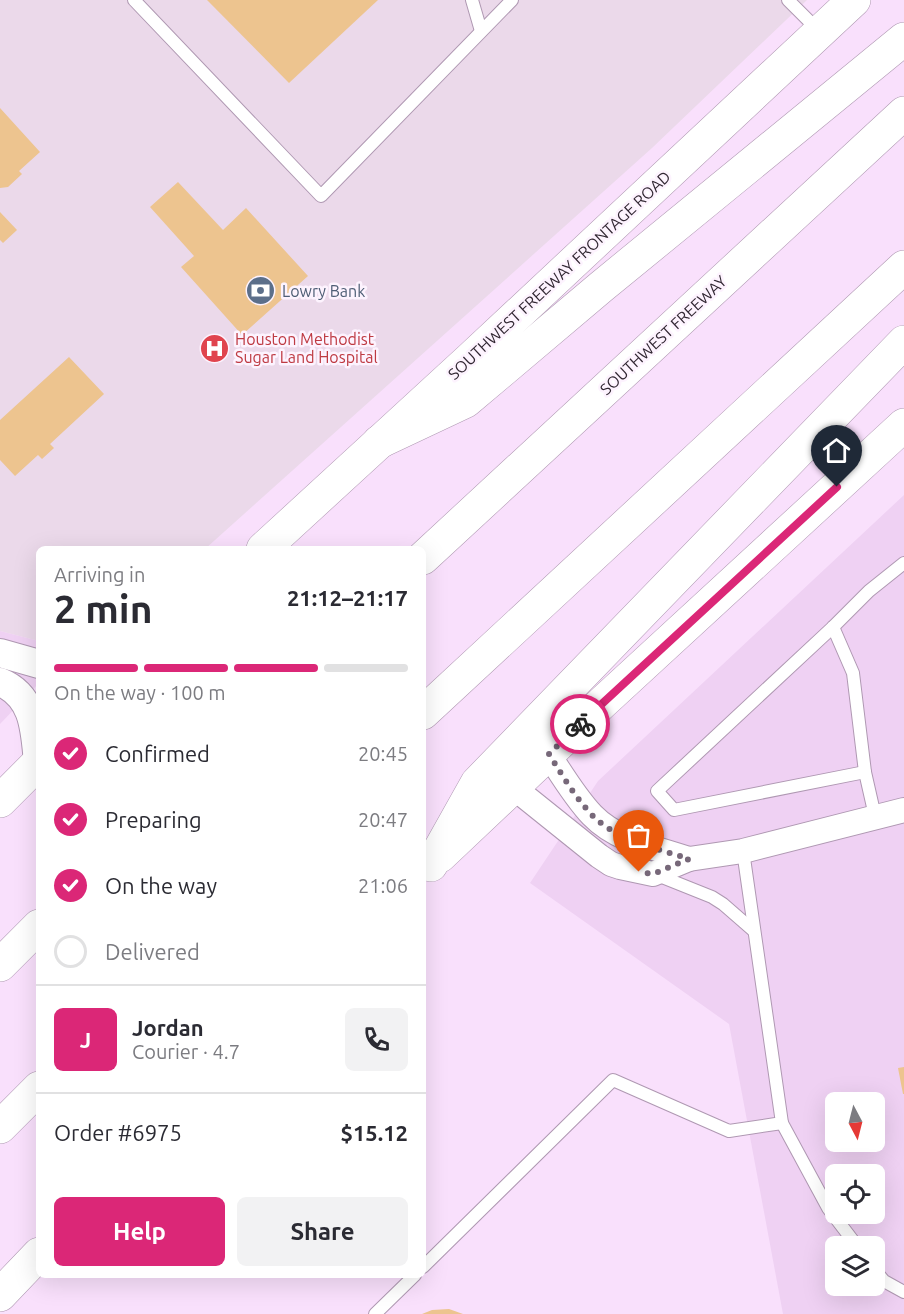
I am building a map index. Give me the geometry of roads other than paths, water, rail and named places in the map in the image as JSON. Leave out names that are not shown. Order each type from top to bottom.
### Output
[{"type":"main road","name":"SOUTHWEST FREEWAY FRONTAGE ROAD","points":[[265,546],[820,32],[850,1]]},
{"type":"main road","points":[[379,442],[466,400],[904,39]]},
{"type":"main road","name":"SOUTHWEST FREEWAY","points":[[426,555],[904,113]]},
{"type":"main road","points":[[426,710],[904,267]]},
{"type":"main road","points":[[427,868],[477,783],[904,342]]},
{"type":"main road","points":[[427,868],[602,703],[904,425]]},
{"type":"main road","points":[[0,801],[36,765]]},
{"type":"main road","points":[[0,965],[36,929]]},
{"type":"main road","points":[[0,1127],[36,1091]]},
{"type":"main road","points":[[0,1295],[36,1257]]},
{"type":"street","points":[[0,653],[36,663]]},
{"type":"street","points":[[0,682],[18,693],[28,707],[34,722],[36,742]]},
{"type":"street","points":[[549,754],[568,785],[593,816],[611,830],[632,840],[689,859]]},
{"type":"street","points":[[513,788],[611,864],[653,874],[689,859],[743,851],[904,810]]},
{"type":"lane","points":[[472,0],[481,31]]},
{"type":"lane","points":[[140,2],[321,196],[512,0]]},
{"type":"lane","points":[[788,0],[820,32]]},
{"type":"lane","points":[[866,772],[674,810],[657,791],[869,591],[904,562]]},
{"type":"lane","points":[[833,627],[853,673],[866,772],[875,816]]},
{"type":"lane","points":[[743,851],[782,1123],[828,1208],[849,1236]]},
{"type":"lane","points":[[653,874],[712,897],[754,931]]},
{"type":"lane","points":[[426,1264],[613,1080],[729,1131],[782,1123]]},
{"type":"lane","points":[[375,1314],[412,1278]]},
{"type":"lane","points":[[885,1282],[904,1292]]},
{"type":"place","name":"Lowry Bank","points":[[261,291]]},
{"type":"place","name":"Houston Methodist Sugar Land Hospital","points":[[214,348]]}]
